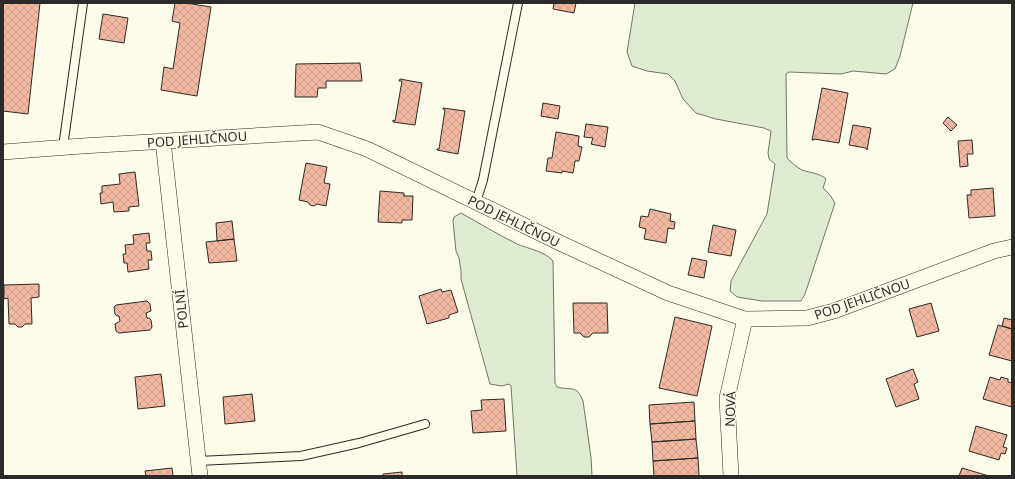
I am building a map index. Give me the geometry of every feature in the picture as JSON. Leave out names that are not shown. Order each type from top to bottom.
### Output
[{"type":"street","name":"POD JEHLIČNOU","points":[[3,152],[318,132],[367,149],[560,243],[668,293],[745,319],[807,318],[834,312],[994,251],[1012,246]]},
{"type":"street","name":"POLNÍ","points":[[163,141],[200,476]]},
{"type":"street","name":"NOVÁ","points":[[731,476],[728,398],[745,319]]},
{"type":"lane","points":[[63,147],[83,3]]},
{"type":"lane","points":[[476,202],[483,180],[518,3]]},
{"type":"lane","points":[[198,461],[301,456],[359,443],[425,424]]},
{"type":"green space","points":[[635,3],[913,3],[900,56],[895,69],[886,74],[853,71],[841,74],[789,72],[786,74],[787,158],[802,170],[824,177],[826,179],[823,188],[835,203],[805,294],[801,301],[762,301],[737,297],[730,291],[731,281],[767,214],[775,164],[769,159],[768,153],[771,131],[764,128],[716,119],[696,113],[683,99],[675,81],[668,74],[647,71],[632,66],[627,52]]},
{"type":"green space","points":[[461,213],[517,244],[545,255],[553,261],[555,383],[557,387],[576,390],[583,401],[591,457],[592,476],[517,476],[511,386],[509,384],[502,386],[490,384],[461,279],[453,221],[454,217]]},
{"type":"building","points":[[3,3],[40,3],[28,114],[3,111]]},
{"type":"building","points":[[175,3],[186,3],[211,7],[197,96],[161,90],[164,67],[173,69],[180,23],[172,21]]},
{"type":"building","points":[[554,3],[576,3],[574,13],[553,9]]},
{"type":"building","points":[[103,14],[128,18],[124,43],[99,39]]},
{"type":"building","points":[[360,63],[362,81],[326,81],[326,88],[318,88],[317,97],[295,97],[296,64]]},
{"type":"building","points":[[400,79],[422,83],[415,125],[393,122],[393,120],[395,121],[402,81],[399,81]]},
{"type":"building","points":[[822,88],[848,93],[839,143],[814,139],[812,140]]},
{"type":"building","points":[[543,103],[560,106],[558,119],[541,116]]},
{"type":"building","points":[[443,108],[465,111],[458,154],[437,150],[439,149],[445,110]]},
{"type":"building","points":[[948,117],[957,125],[951,131],[943,123]]},
{"type":"building","points":[[586,124],[608,127],[605,147],[591,144],[593,138],[584,137]]},
{"type":"building","points":[[853,125],[871,128],[867,150],[866,148],[849,145]]},
{"type":"building","points":[[556,132],[579,136],[578,146],[582,147],[579,161],[575,161],[573,173],[546,171],[548,158],[552,158]]},
{"type":"building","points":[[972,140],[973,154],[967,154],[968,166],[960,167],[958,141]]},
{"type":"building","points":[[306,163],[327,167],[324,183],[330,184],[326,206],[317,204],[314,206],[310,205],[308,202],[299,200]]},
{"type":"building","points":[[135,172],[139,206],[129,207],[129,211],[114,212],[113,202],[101,204],[100,193],[102,193],[102,186],[120,184],[119,174]]},
{"type":"building","points":[[993,188],[995,216],[969,218],[967,195],[971,195],[971,190]]},
{"type":"building","points":[[380,191],[404,193],[404,196],[413,196],[412,220],[402,220],[402,223],[378,222]]},
{"type":"building","points":[[650,209],[671,214],[670,221],[675,222],[674,229],[668,228],[666,243],[644,239],[646,229],[639,227],[641,216],[648,217]]},
{"type":"building","points":[[232,221],[234,239],[217,241],[216,223]]},
{"type":"building","points":[[713,225],[736,230],[731,256],[708,252]]},
{"type":"building","points":[[149,233],[150,243],[146,243],[147,251],[151,251],[152,260],[148,260],[149,269],[128,272],[127,263],[124,263],[123,254],[126,254],[125,245],[134,244],[133,235]]},
{"type":"building","points":[[234,239],[237,261],[209,263],[206,242]]},
{"type":"building","points":[[692,258],[707,261],[704,278],[688,275]]},
{"type":"building","points":[[39,284],[39,297],[31,298],[32,324],[25,324],[22,327],[18,327],[15,324],[9,324],[8,298],[4,299],[4,285]]},
{"type":"building","points":[[441,289],[442,292],[451,290],[458,312],[449,315],[449,318],[427,324],[419,296]]},
{"type":"building","points":[[147,301],[150,304],[151,311],[146,313],[147,318],[151,320],[152,327],[150,330],[119,333],[116,331],[115,324],[120,321],[119,316],[115,314],[114,307],[116,305]]},
{"type":"building","points":[[573,303],[607,303],[608,333],[593,333],[589,337],[584,337],[580,333],[574,333]]},
{"type":"building","points":[[931,303],[939,331],[917,337],[909,309]]},
{"type":"building","points":[[675,317],[712,326],[697,396],[659,388]]},
{"type":"building","points":[[1004,318],[1012,320],[1012,329],[1002,326]]},
{"type":"building","points":[[998,325],[1012,329],[1012,361],[989,355]]},
{"type":"building","points":[[913,369],[918,382],[914,384],[919,399],[896,407],[886,379]]},
{"type":"building","points":[[161,374],[165,406],[138,409],[135,377]]},
{"type":"building","points":[[990,377],[1000,380],[1001,377],[1008,379],[1008,382],[1012,383],[1012,407],[983,399]]},
{"type":"building","points":[[252,394],[255,421],[225,424],[223,397]]},
{"type":"building","points":[[504,399],[506,431],[473,433],[471,411],[482,410],[481,400]]},
{"type":"building","points":[[694,402],[695,421],[650,424],[649,405]]},
{"type":"building","points":[[695,421],[696,439],[652,442],[650,424]]},
{"type":"building","points":[[976,426],[1007,435],[1003,447],[1007,448],[1005,454],[1001,453],[999,460],[969,451]]},
{"type":"building","points":[[696,439],[698,458],[653,461],[652,442]]},
{"type":"building","points":[[698,458],[699,476],[654,476],[653,461]]},
{"type":"building","points":[[172,468],[173,476],[146,476],[145,471]]},
{"type":"building","points":[[962,468],[989,476],[959,476]]},
{"type":"building","points":[[402,472],[402,476],[383,476],[383,474]]}]
